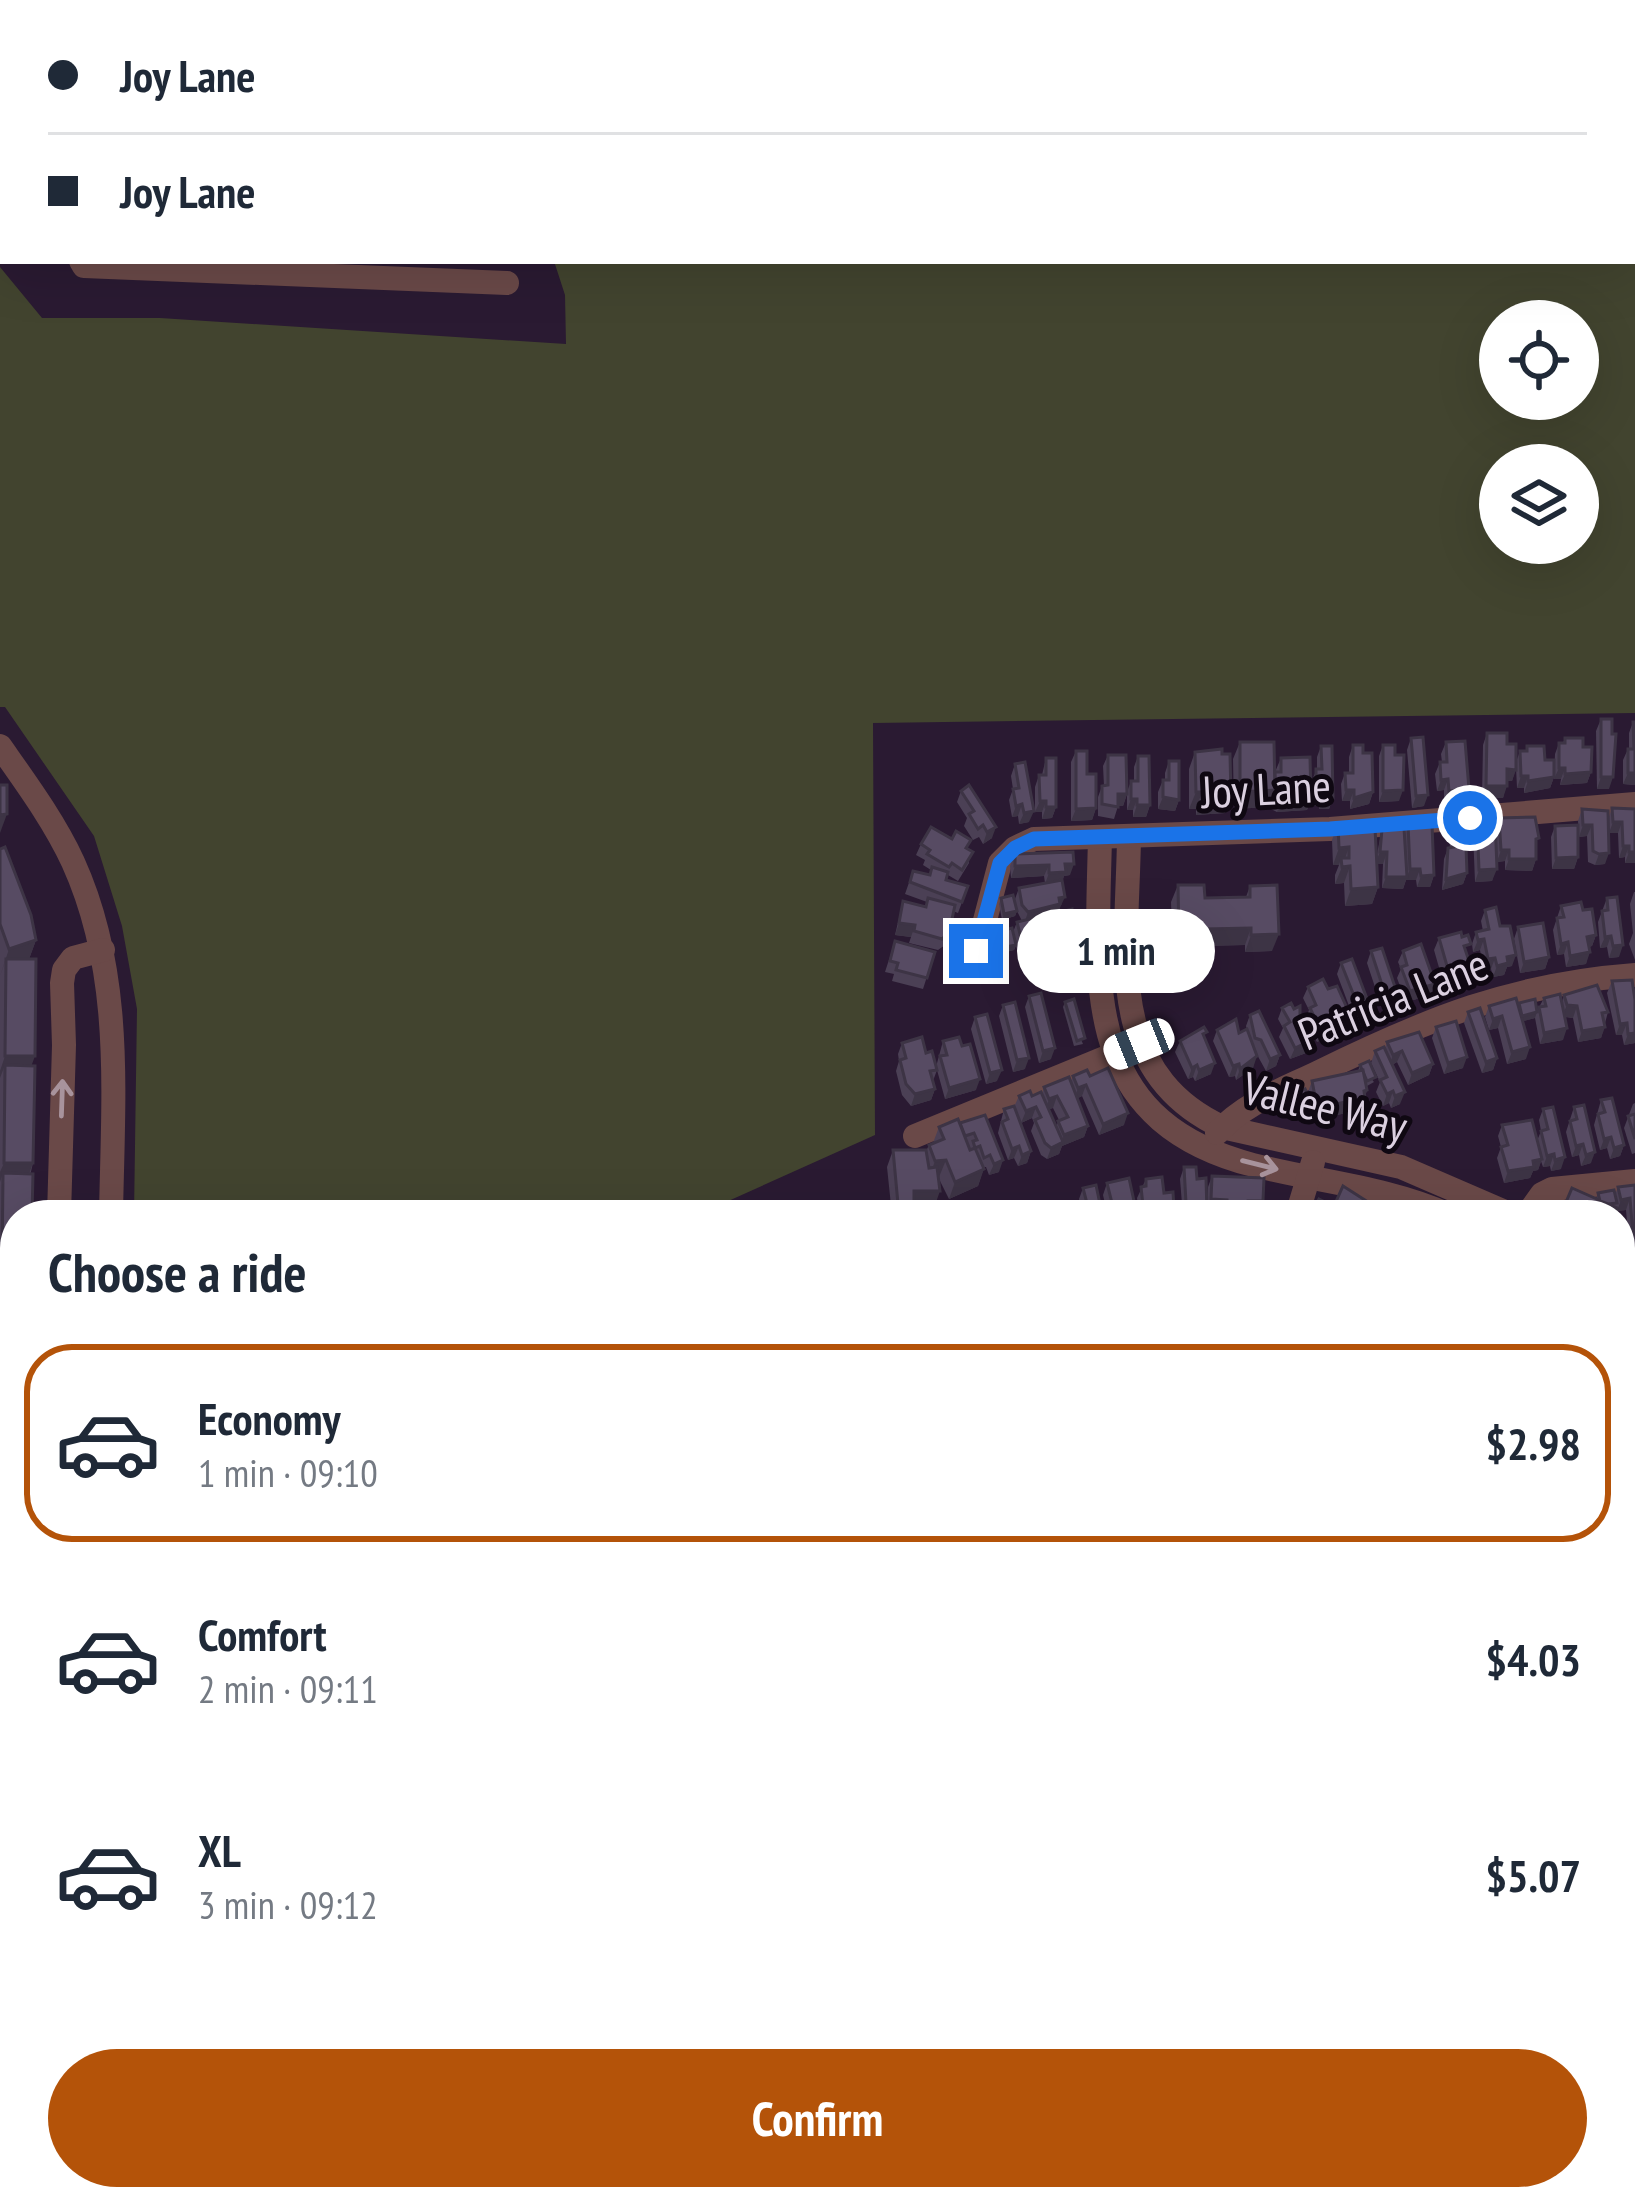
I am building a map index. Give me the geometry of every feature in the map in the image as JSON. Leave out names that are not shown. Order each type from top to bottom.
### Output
[{"type":"street","points":[[83,264],[507,283]]},
{"type":"street","points":[[0,746],[9,780],[72,860],[103,950],[113,1025],[111,1200]]},
{"type":"street","name":"Joy Lane","points":[[976,951],[1000,863],[1015,848],[1034,839],[1330,829],[1635,804]]},
{"type":"street","name":"Vallee Way","points":[[1129,836],[1128,992],[1139,1044],[1170,1093],[1195,1114],[1222,1127],[1401,1167],[1477,1200]]},
{"type":"street","name":"Vallee Way","points":[[1100,837],[1097,964],[1103,1018],[1113,1055],[1131,1087],[1164,1123],[1203,1148],[1252,1165],[1404,1200]]},
{"type":"street","points":[[59,1200],[64,970],[73,958],[103,950]]},
{"type":"street","name":"Patricia Lane","points":[[1203,1148],[1257,1100],[1401,1031],[1454,1011],[1580,981],[1635,975]]},
{"type":"street","points":[[915,1136],[1139,1044]]},
{"type":"street","points":[[1302,1200],[1315,1148]]},
{"type":"street","points":[[1538,1200],[1552,1189],[1635,1181]]},
{"type":"green space","points":[[555,264],[1635,264],[1635,713],[873,723],[875,1135],[730,1200],[134,1200],[137,1009],[122,926],[94,836],[5,707],[0,707],[0,267],[42,318],[160,318],[566,344],[565,295]]},
{"type":"building","points":[[1601,719],[1612,719],[1612,734],[1616,734],[1613,777],[1601,777]]},
{"type":"building","points":[[1633,722],[1635,773],[1628,773],[1628,749],[1634,749]]},
{"type":"building","points":[[1487,733],[1507,733],[1507,744],[1516,744],[1516,770],[1507,769],[1507,786],[1486,786]]},
{"type":"building","points":[[1423,737],[1428,795],[1416,796],[1411,738]]},
{"type":"building","points":[[1565,738],[1583,738],[1583,747],[1592,747],[1591,772],[1565,774],[1565,768],[1559,768],[1559,743],[1565,743]]},
{"type":"building","points":[[1465,741],[1469,789],[1449,791],[1448,779],[1441,780],[1440,762],[1447,762],[1446,742]]},
{"type":"building","points":[[1240,742],[1274,742],[1275,790],[1240,792]]},
{"type":"building","points":[[1353,745],[1363,745],[1363,753],[1372,753],[1373,792],[1354,798],[1354,790],[1346,790],[1345,773],[1353,773]]},
{"type":"building","points":[[1383,745],[1395,745],[1395,755],[1404,755],[1403,790],[1383,791]]},
{"type":"building","points":[[1321,746],[1332,746],[1333,798],[1316,794]]},
{"type":"building","points":[[1527,746],[1544,746],[1545,760],[1554,760],[1554,777],[1528,781],[1528,776],[1521,776],[1520,751],[1527,751]]},
{"type":"building","points":[[1222,749],[1222,754],[1230,754],[1231,796],[1202,798],[1202,792],[1196,792],[1195,752]]},
{"type":"building","points":[[1076,751],[1087,751],[1087,774],[1096,774],[1096,808],[1076,809]]},
{"type":"building","points":[[1108,755],[1126,755],[1127,794],[1118,794],[1118,807],[1102,804],[1102,786],[1108,785]]},
{"type":"building","points":[[1138,756],[1149,756],[1150,805],[1137,805],[1137,799],[1131,799],[1131,781],[1138,781]]},
{"type":"building","points":[[1310,757],[1311,798],[1276,798],[1275,772],[1281,772],[1281,758]]},
{"type":"building","points":[[1046,758],[1056,758],[1056,807],[1040,801],[1039,775],[1046,775]]},
{"type":"building","points":[[1169,761],[1179,761],[1179,800],[1163,797]]},
{"type":"building","points":[[1025,762],[1034,811],[1024,813],[1022,804],[1016,806],[1013,789],[1019,788],[1015,764]]},
{"type":"building","points":[[0,785],[7,785],[7,814],[0,815]]},
{"type":"building","points":[[969,785],[996,827],[987,832],[983,825],[978,829],[969,814],[974,811],[961,791]]},
{"type":"building","points":[[1612,808],[1635,809],[1635,852],[1623,846],[1622,822],[1613,822]]},
{"type":"building","points":[[1582,809],[1608,811],[1609,853],[1593,851],[1592,825],[1583,825]]},
{"type":"building","points":[[1535,817],[1536,859],[1509,859],[1509,850],[1501,850],[1499,818]]},
{"type":"building","points":[[1495,818],[1497,869],[1479,870],[1477,821]]},
{"type":"building","points":[[1465,820],[1467,873],[1446,879],[1448,848],[1454,847],[1453,821]]},
{"type":"building","points":[[1355,822],[1355,830],[1375,828],[1378,887],[1351,889],[1350,866],[1342,867],[1341,858],[1349,858],[1349,847],[1339,848],[1338,823]]},
{"type":"building","points":[[1408,824],[1432,824],[1434,875],[1421,876],[1420,869],[1410,869]]},
{"type":"building","points":[[1578,825],[1578,857],[1556,858],[1555,826]]},
{"type":"building","points":[[931,827],[952,839],[956,831],[971,840],[966,848],[973,852],[962,870],[927,854],[930,850],[921,844]]},
{"type":"building","points":[[1404,828],[1407,877],[1386,877],[1387,852],[1380,852],[1382,829]]},
{"type":"building","points":[[5,847],[36,940],[9,949],[0,924],[0,849]]},
{"type":"building","points":[[1073,852],[1074,864],[1065,864],[1066,872],[1049,873],[1049,865],[1015,866],[1015,854]]},
{"type":"building","points":[[932,867],[948,872],[946,880],[968,886],[962,902],[910,882],[913,871],[930,875]]},
{"type":"building","points":[[1062,880],[1065,897],[1059,898],[1060,904],[1028,912],[1022,905],[1019,888]]},
{"type":"building","points":[[1178,885],[1204,885],[1205,898],[1250,897],[1250,886],[1277,885],[1279,934],[1251,935],[1251,928],[1206,929],[1206,936],[1179,937]]},
{"type":"building","points":[[1013,895],[1017,911],[1004,914],[1001,898]]},
{"type":"building","points":[[1617,897],[1623,945],[1613,946],[1611,936],[1605,937],[1602,911],[1608,910],[1607,898]]},
{"type":"building","points":[[928,898],[955,905],[949,933],[942,939],[914,931],[915,925],[899,923],[903,901],[926,907]]},
{"type":"building","points":[[1581,902],[1583,910],[1592,909],[1596,935],[1587,937],[1590,952],[1570,956],[1568,942],[1561,944],[1557,918],[1564,917],[1561,906]]},
{"type":"building","points":[[1496,907],[1500,926],[1510,926],[1516,955],[1497,966],[1495,958],[1488,959],[1484,939],[1478,940],[1476,932],[1489,929],[1485,910]]},
{"type":"building","points":[[1072,909],[1073,929],[1062,932],[1064,939],[1032,949],[1029,940],[1022,942],[1017,922]]},
{"type":"building","points":[[1543,923],[1549,957],[1524,962],[1518,927]]},
{"type":"building","points":[[1012,928],[1016,945],[1000,948],[996,932]]},
{"type":"building","points":[[1461,932],[1471,944],[1464,946],[1471,967],[1449,973],[1439,938]]},
{"type":"building","points":[[895,941],[935,952],[927,978],[896,970],[898,963],[890,961]]},
{"type":"building","points":[[1421,944],[1435,984],[1410,991],[1401,967],[1407,965],[1403,951]]},
{"type":"building","points":[[1382,948],[1400,1002],[1389,1006],[1371,951]]},
{"type":"building","points":[[6,959],[36,959],[35,1056],[5,1056]]},
{"type":"building","points":[[1352,959],[1372,1012],[1362,1016],[1341,963]]},
{"type":"building","points":[[1323,979],[1328,989],[1337,986],[1351,1017],[1321,1031],[1310,1008],[1316,1005],[1308,987]]},
{"type":"building","points":[[1632,980],[1635,1033],[1628,1034],[1627,1023],[1620,1024],[1612,981]]},
{"type":"building","points":[[1597,985],[1608,1012],[1602,1013],[1605,1027],[1582,1031],[1577,1006],[1567,1005],[1564,995]]},
{"type":"building","points":[[1041,993],[1055,1048],[1043,1051],[1029,996]]},
{"type":"building","points":[[1560,994],[1567,1028],[1544,1033],[1539,1007],[1546,1006],[1544,998]]},
{"type":"building","points":[[1516,998],[1530,1047],[1512,1052],[1502,1016],[1493,1019],[1489,1006]]},
{"type":"building","points":[[1074,999],[1085,1038],[1077,1041],[1065,1002]]},
{"type":"building","points":[[1535,999],[1537,1012],[1522,1016],[1519,1003]]},
{"type":"building","points":[[1015,1002],[1029,1058],[1017,1060],[1003,1005]]},
{"type":"building","points":[[1291,1003],[1294,1009],[1300,1006],[1300,1021],[1309,1017],[1317,1032],[1295,1048],[1284,1026],[1290,1022],[1282,1008]]},
{"type":"building","points":[[1480,1008],[1497,1058],[1486,1062],[1468,1012]]},
{"type":"building","points":[[1259,1011],[1280,1055],[1270,1059],[1261,1040],[1255,1038],[1250,1015]]},
{"type":"building","points":[[987,1014],[1002,1070],[990,1073],[975,1017]]},
{"type":"building","points":[[1236,1019],[1239,1033],[1247,1029],[1257,1056],[1240,1069],[1239,1064],[1233,1066],[1217,1030]]},
{"type":"building","points":[[1456,1021],[1467,1057],[1448,1063],[1436,1027]]},
{"type":"building","points":[[1204,1027],[1215,1063],[1199,1070],[1197,1065],[1192,1068],[1180,1041]]},
{"type":"building","points":[[1419,1032],[1433,1064],[1412,1073],[1402,1051],[1393,1055],[1387,1042]]},
{"type":"building","points":[[922,1037],[937,1070],[930,1071],[935,1089],[915,1094],[906,1084],[900,1060],[906,1058],[902,1043]]},
{"type":"building","points":[[959,1037],[962,1046],[970,1044],[980,1079],[949,1088],[940,1056],[947,1055],[943,1041]]},
{"type":"building","points":[[1384,1047],[1405,1092],[1395,1096],[1393,1091],[1387,1094],[1380,1080],[1387,1077],[1375,1051]]},
{"type":"building","points":[[1369,1061],[1376,1077],[1367,1081],[1360,1065]]},
{"type":"building","points":[[5,1065],[35,1066],[33,1163],[4,1163]]},
{"type":"building","points":[[1108,1068],[1128,1113],[1103,1124],[1086,1085],[1078,1088],[1073,1076],[1087,1070],[1090,1076]]},
{"type":"building","points":[[1363,1070],[1365,1098],[1331,1105],[1330,1098],[1316,1101],[1312,1081]]},
{"type":"building","points":[[1069,1077],[1088,1126],[1064,1135],[1058,1121],[1068,1117],[1057,1096],[1049,1099],[1044,1087]]},
{"type":"building","points":[[1305,1089],[1311,1101],[1297,1108],[1291,1096]]},
{"type":"building","points":[[1030,1091],[1032,1096],[1041,1092],[1063,1142],[1051,1148],[1035,1120],[1041,1117],[1036,1107],[1026,1111],[1019,1096]]},
{"type":"building","points":[[1612,1098],[1624,1145],[1614,1148],[1611,1137],[1604,1139],[1598,1114],[1605,1112],[1601,1100]]},
{"type":"building","points":[[1584,1105],[1595,1152],[1586,1155],[1583,1144],[1576,1146],[1570,1121],[1577,1119],[1574,1107]]},
{"type":"building","points":[[1014,1106],[1031,1151],[1022,1155],[1019,1146],[1012,1149],[1002,1122],[1008,1119],[1004,1109]]},
{"type":"building","points":[[1553,1107],[1565,1157],[1555,1160],[1554,1154],[1547,1156],[1541,1131],[1548,1129],[1543,1109]]},
{"type":"building","points":[[985,1115],[1003,1160],[994,1164],[990,1155],[984,1158],[980,1146],[975,1148],[974,1133],[965,1136],[960,1123]]},
{"type":"building","points":[[958,1119],[970,1150],[975,1148],[984,1169],[955,1182],[946,1160],[935,1161],[929,1145],[944,1139],[939,1127]]},
{"type":"building","points":[[1532,1120],[1542,1159],[1533,1161],[1534,1167],[1508,1171],[1501,1147],[1508,1145],[1502,1125]]},
{"type":"building","points":[[893,1150],[926,1150],[929,1168],[937,1167],[940,1191],[914,1191],[914,1200],[898,1200]]},
{"type":"building","points":[[1184,1167],[1196,1167],[1197,1179],[1206,1178],[1207,1200],[1186,1200]]},
{"type":"building","points":[[3,1173],[33,1174],[32,1200],[3,1200]]},
{"type":"building","points":[[1212,1176],[1264,1178],[1263,1200],[1211,1199]]},
{"type":"building","points":[[1162,1177],[1164,1193],[1173,1192],[1174,1200],[1142,1200],[1146,1179]]},
{"type":"building","points":[[1129,1178],[1134,1200],[1111,1200],[1107,1183]]},
{"type":"building","points":[[1096,1185],[1099,1200],[1086,1200],[1083,1188]]},
{"type":"building","points":[[1635,1185],[1635,1200],[1621,1200],[1618,1187]]},
{"type":"building","points":[[1343,1186],[1365,1200],[1337,1200]]},
{"type":"building","points":[[1572,1188],[1599,1200],[1567,1200]]},
{"type":"building","points":[[1614,1190],[1616,1200],[1600,1200],[1598,1193]]},
{"type":"route","points":[[976,951],[1000,863],[1015,848],[1034,839],[1330,829],[1470,818]]}]
